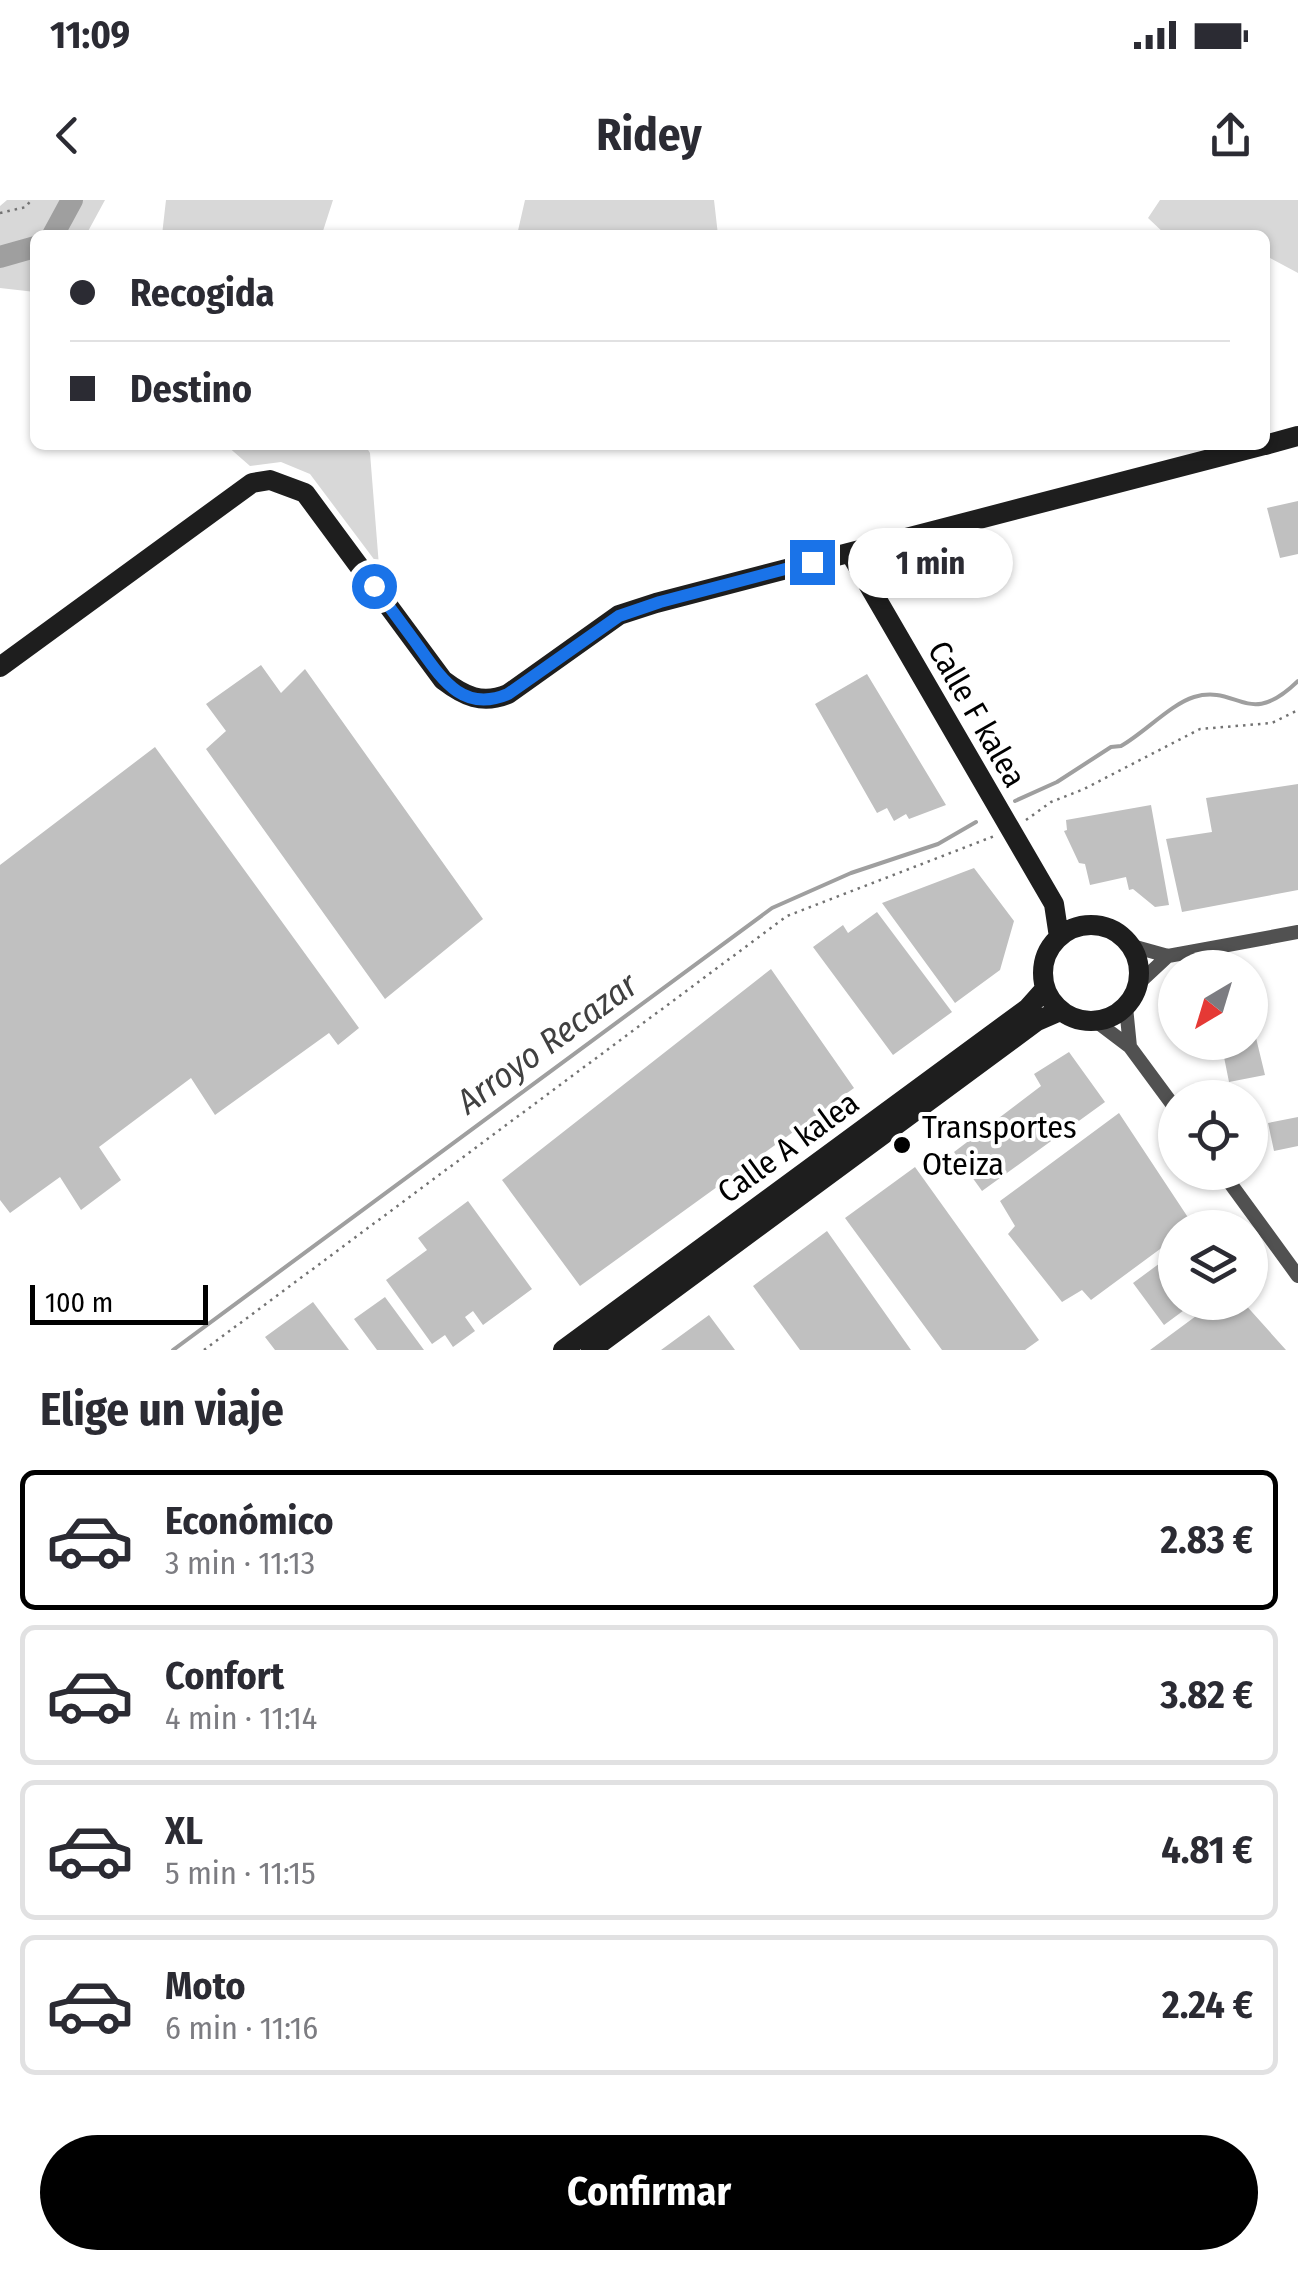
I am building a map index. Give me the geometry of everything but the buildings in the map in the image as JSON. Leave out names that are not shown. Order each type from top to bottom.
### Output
[{"type":"street","points":[[1270,443],[1298,436]]},
{"type":"street","points":[[0,668],[252,483],[270,480],[304,492],[443,680],[461,694],[493,700],[508,694],[619,616],[660,602],[1245,450]]},
{"type":"street","name":"Calle F kalea","points":[[850,552],[1054,904],[1059,937]]},
{"type":"street","name":"Calle F kalea","points":[[1054,904],[1083,925]]},
{"type":"street","points":[[1139,983],[1132,946],[1116,931],[1083,925],[1051,945],[1043,966],[1045,989],[1060,1011],[1071,1018],[1097,1022],[1126,1007],[1139,983],[1158,965]]},
{"type":"street","points":[[1200,950],[1298,932]]},
{"type":"street","points":[[1132,946],[1158,953]]},
{"type":"street","name":"Calle A kalea","points":[[595,1344],[1028,1008],[1045,989]]},
{"type":"street","points":[[1126,1007],[1130,1047]]},
{"type":"street","name":"Calle A kalea","points":[[564,1350],[595,1344],[1038,1021],[1060,1011]]},
{"type":"street","points":[[1097,1022],[1130,1047],[1158,1085]]},
{"type":"street","points":[[1235,1190],[1295,1270]]},
{"type":"path","points":[[0,213],[26,207],[31,200]]},
{"type":"path","points":[[204,1350],[787,916],[996,835],[1051,802],[1084,790],[1200,729],[1272,724],[1298,710]]},
{"type":"shaded area","points":[[7,200],[105,200],[89,230],[30,230],[30,291],[0,288],[0,206]]},
{"type":"shaded area","points":[[166,200],[333,200],[323,230],[163,230]]},
{"type":"shaded area","points":[[525,200],[714,200],[717,230],[518,230]]},
{"type":"shaded area","points":[[1160,200],[1298,200],[1298,273],[1270,258],[1270,230],[1161,230],[1148,218]]},
{"type":"shaded area","points":[[232,450],[368,450],[379,566],[310,474],[281,462],[250,466]]},
{"type":"waterway","points":[[56,230],[72,200]]},
{"type":"waterway","points":[[0,257],[30,248]]},
{"type":"waterway","name":"Arroyo Recazar","points":[[1015,801],[1057,782],[1111,747],[1121,746],[1194,697],[1222,696],[1255,704],[1281,695],[1298,681]]},
{"type":"waterway","name":"Arroyo Recazar","points":[[173,1350],[772,908],[851,873],[938,844],[976,822]]},
{"type":"place","name":"Transportes Oteiza","points":[[902,1145]]},
{"type":"route","points":[[374,586],[443,680],[461,694],[493,700],[508,694],[619,616],[812,562]]}]
